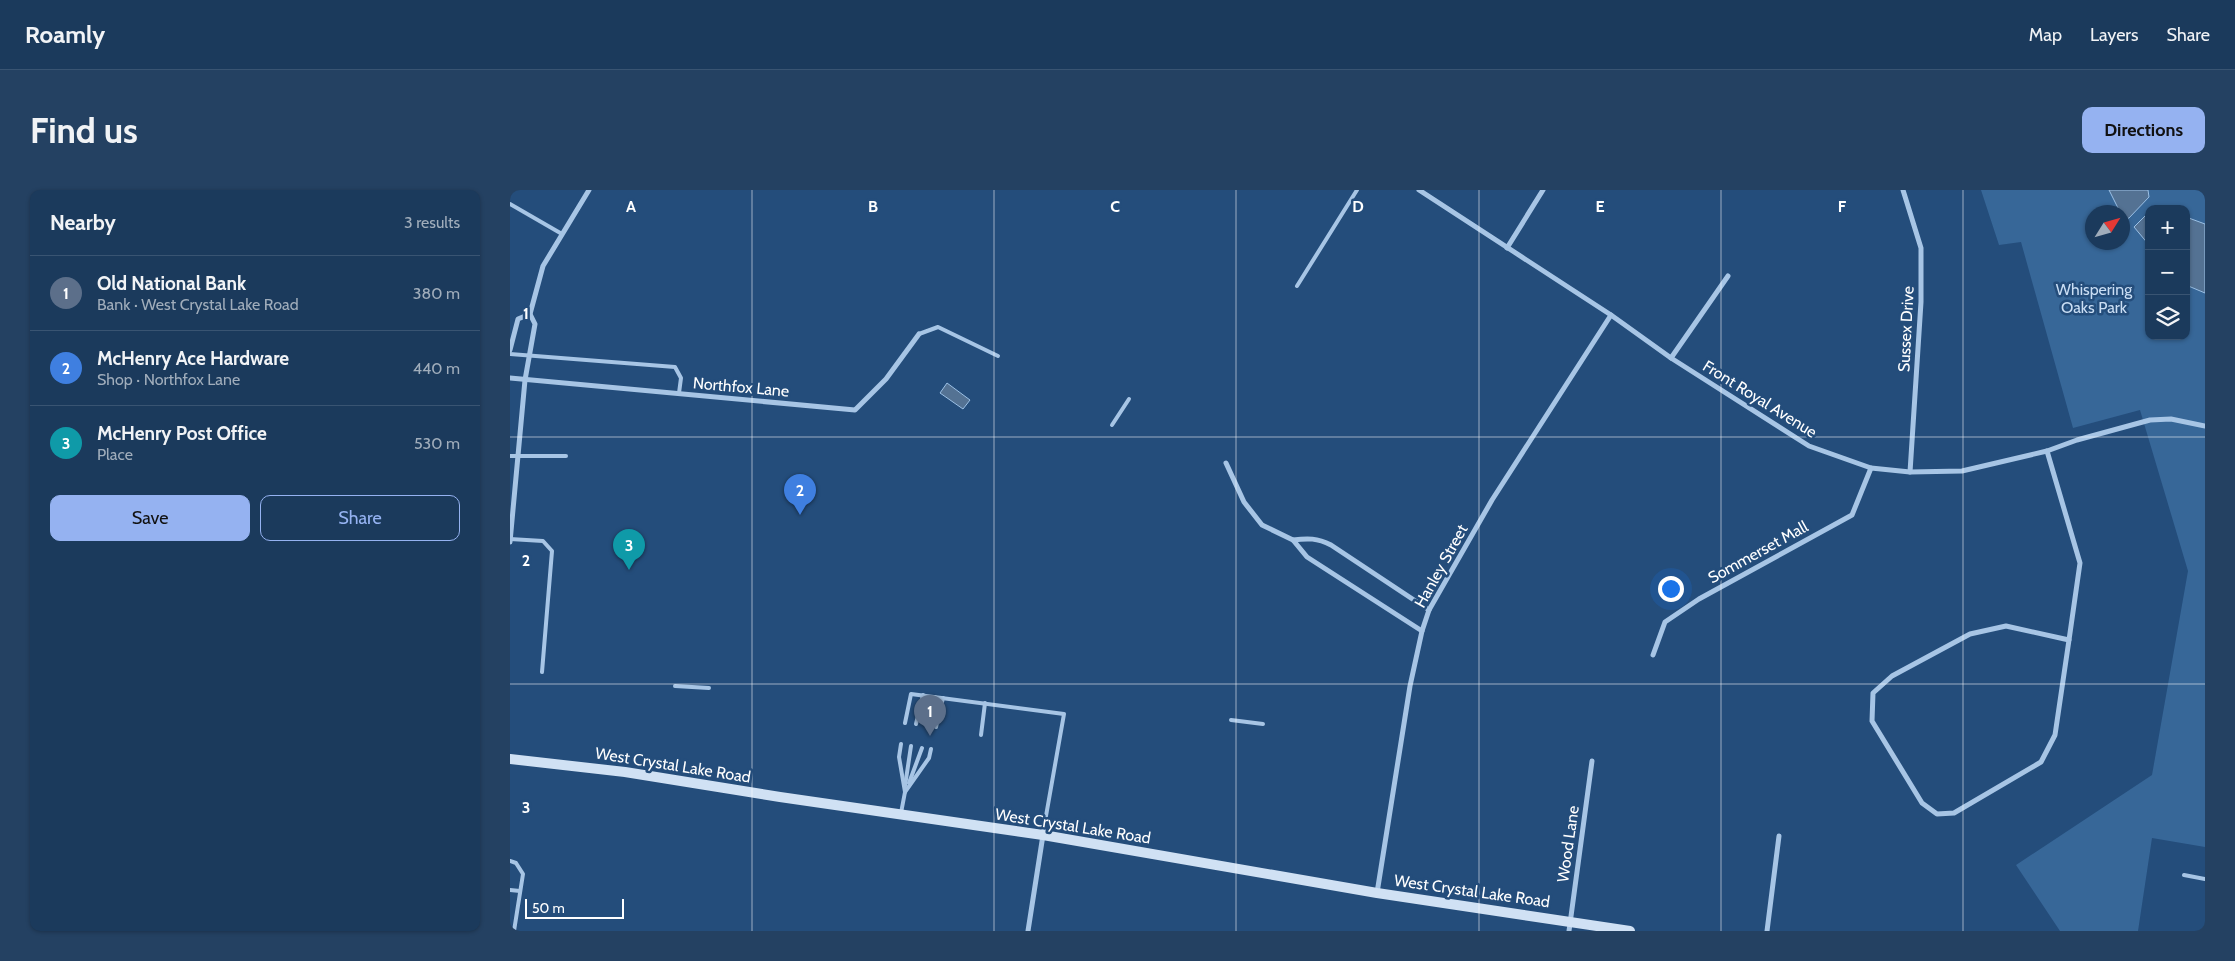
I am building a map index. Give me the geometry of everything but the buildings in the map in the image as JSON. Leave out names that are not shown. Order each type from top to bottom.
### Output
[{"type":"street","points":[[510,540],[525,380],[535,324],[530,314],[543,266],[589,190]]},
{"type":"street","name":"Front Royal Avenue","points":[[1419,190],[1611,315],[1671,358],[1809,446],[1871,468],[1910,472],[1962,471],[2047,451],[2150,420],[2171,419],[2205,426]]},
{"type":"street","points":[[1507,248],[1543,190]]},
{"type":"street","name":"Sussex Drive","points":[[1903,190],[1921,248],[1921,302],[1910,472]]},
{"type":"street","points":[[1671,358],[1728,276]]},
{"type":"street","points":[[510,352],[518,319],[530,314]]},
{"type":"street","name":"Hanley Street","points":[[1377,893],[1410,686],[1422,631],[1429,610],[1492,500],[1611,315]]},
{"type":"street","name":"Northfox Lane","points":[[510,378],[855,410],[886,378],[919,334]]},
{"type":"street","points":[[2047,451],[2080,562],[2069,640],[2055,736],[2041,762],[1954,813],[1937,814],[1922,803],[1872,722],[1873,693],[1892,676],[1970,634],[2006,626],[2069,640]]},
{"type":"street","points":[[1226,463],[1244,502],[1262,525],[1293,540],[1307,557],[1422,631]]},
{"type":"street","name":"Sommerset Mall","points":[[1653,655],[1665,622],[1699,599],[1852,515],[1871,468]]},
{"type":"street","points":[[1293,540],[1319,539],[1331,545],[1429,610]]},
{"type":"street","name":"West Crystal Lake Road","points":[[510,758],[625,772],[1043,835],[1570,926],[1630,931]]},
{"type":"street","name":"Wood Lane","points":[[1570,926],[1592,761]]},
{"type":"street","points":[[1028,931],[1043,835]]},
{"type":"street","points":[[1767,931],[1779,836]]},
{"type":"lane","points":[[1297,286],[1358,190]]},
{"type":"lane","points":[[510,204],[562,234]]},
{"type":"lane","points":[[919,334],[938,327],[998,356]]},
{"type":"lane","points":[[510,352],[529,356],[675,367],[681,378],[679,393]]},
{"type":"lane","points":[[1112,426],[1129,399]]},
{"type":"lane","points":[[510,456],[566,456]]},
{"type":"lane","points":[[510,540],[542,541],[552,551],[542,672]]},
{"type":"lane","points":[[675,686],[709,688]]},
{"type":"lane","points":[[905,723],[911,694],[1064,714],[1043,835]]},
{"type":"lane","points":[[916,724],[923,695]]},
{"type":"lane","points":[[928,725],[935,697]]},
{"type":"lane","points":[[936,726],[943,698]]},
{"type":"lane","points":[[981,735],[984,703]]},
{"type":"lane","points":[[1231,720],[1263,724]]},
{"type":"lane","points":[[901,744],[899,757],[905,792]]},
{"type":"lane","points":[[901,814],[911,746]]},
{"type":"lane","points":[[905,792],[920,758],[922,748]]},
{"type":"lane","points":[[905,792],[928,758],[931,749]]},
{"type":"lane","points":[[510,861],[516,862],[523,874],[514,931]]},
{"type":"lane","points":[[2184,874],[2205,879]]},
{"type":"lane","points":[[510,890],[520,891]]},
{"type":"lane","points":[[510,918],[516,919]]},
{"type":"green space","name":"Whispering Oaks Park","points":[[1981,190],[2205,190],[2205,847],[2152,838],[2138,931],[2060,931],[2016,865],[2152,775],[2188,571],[2140,410],[2073,428],[2021,242],[1999,245]]},
{"type":"shaded area","points":[[2109,190],[2148,190],[2149,197],[2130,217],[2130,205],[2116,205]]},
{"type":"shaded area","points":[[2145,216],[2145,240],[2134,227]]},
{"type":"shaded area","points":[[2190,218],[2205,224],[2205,293],[2190,287]]},
{"type":"shaded area","points":[[947,383],[970,400],[963,409],[940,393]]},
{"type":"place","name":"McHenry Ace Hardware","points":[[800,515]]},
{"type":"place","name":"McHenry Post Office","points":[[629,570]]},
{"type":"place","name":"Old National Bank","points":[[930,736]]}]
